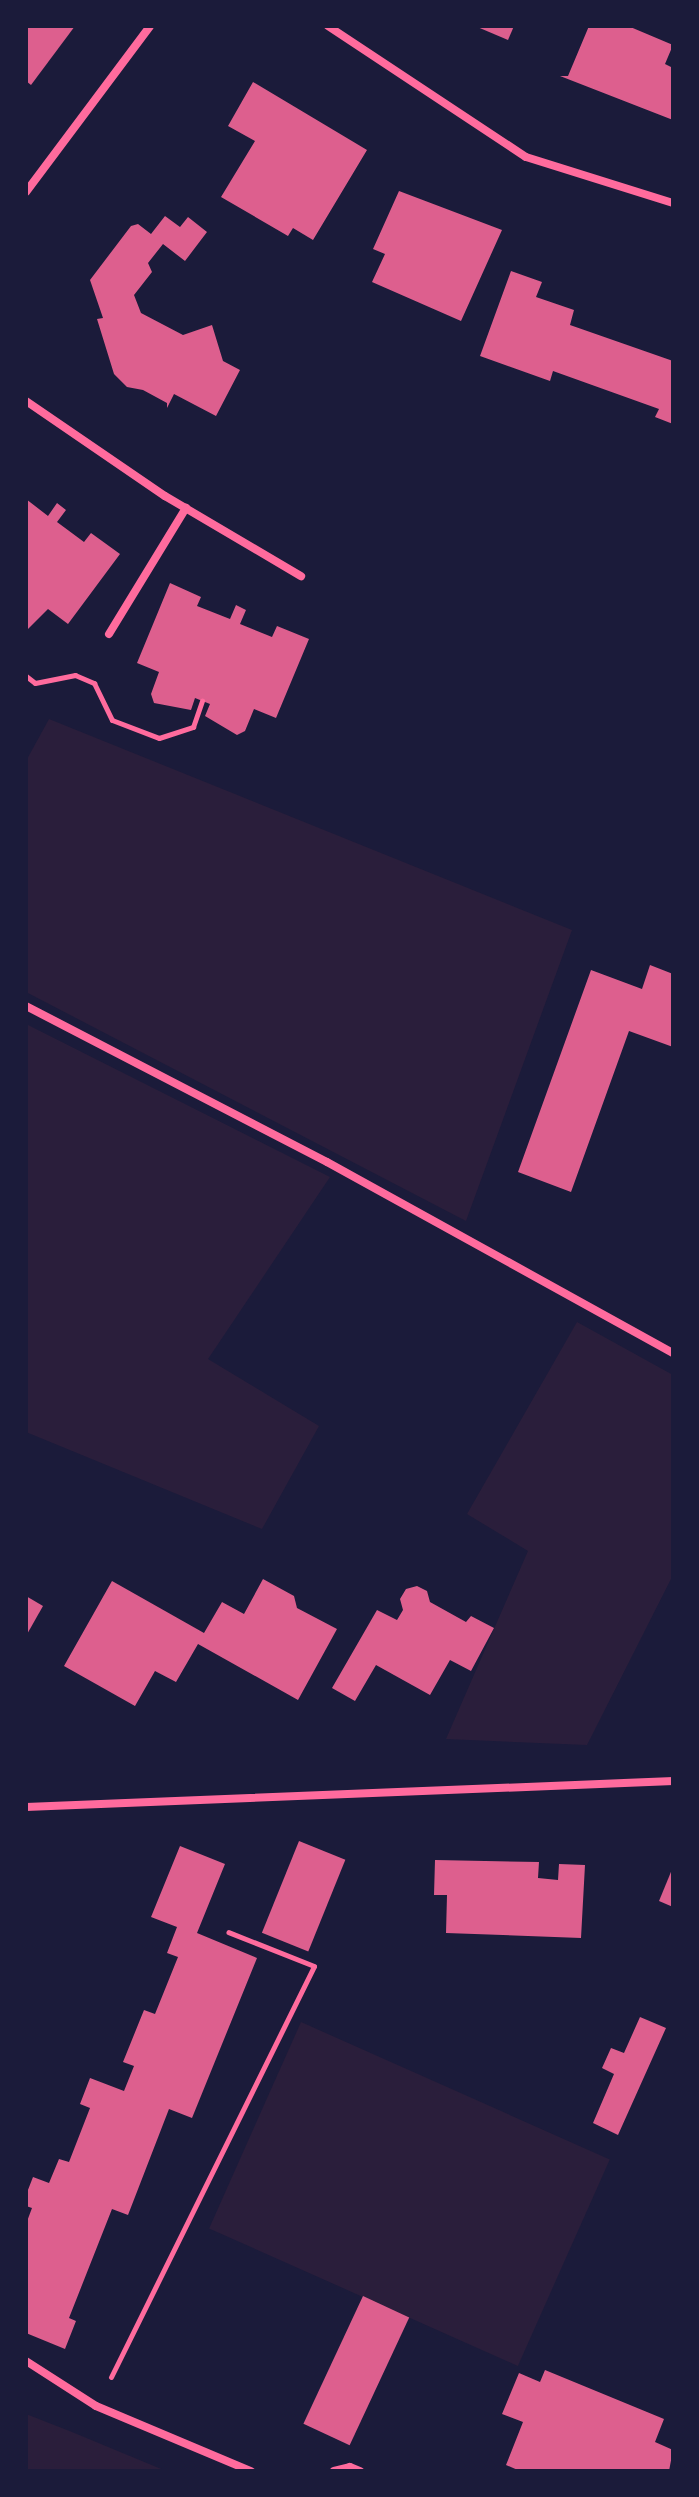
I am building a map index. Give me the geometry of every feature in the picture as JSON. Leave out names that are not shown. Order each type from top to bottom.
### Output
[{"type":"street","points":[[26,192],[150,26]]},
{"type":"street","points":[[328,26],[526,157],[673,203]]},
{"type":"street","points":[[26,401],[186,508],[301,576]]},
{"type":"street","points":[[109,634],[186,508]]},
{"type":"street","points":[[26,1006],[327,1162],[673,1353]]},
{"type":"street","points":[[26,1807],[673,1781]]},
{"type":"street","points":[[26,2361],[96,2406],[251,2471]]},
{"type":"street","points":[[334,2471],[350,2467],[360,2471]]},
{"type":"path","points":[[26,676],[35,683],[75,675],[94,683],[112,720],[159,738],[193,727],[202,701]]},
{"type":"path","points":[[96,2406],[314,1966],[228,1932]]},
{"type":"shaded area","points":[[49,719],[572,930],[466,1221],[26,992],[26,761]]},
{"type":"shaded area","points":[[26,1024],[330,1177],[208,1359],[319,1426],[262,1529],[26,1432]]},
{"type":"shaded area","points":[[577,1322],[673,1375],[673,1575],[587,1745],[446,1739],[528,1551],[467,1514]]},
{"type":"shaded area","points":[[301,2022],[610,2159],[518,2366],[209,2228]]},
{"type":"shaded area","points":[[26,2414],[72,2432],[166,2471],[26,2471]]},
{"type":"building","points":[[26,26],[75,26],[31,85],[26,81]]},
{"type":"building","points":[[475,26],[514,26],[508,40]]},
{"type":"building","points":[[589,26],[628,26],[673,45],[665,64],[673,68],[673,120],[560,76],[568,76]]},
{"type":"building","points":[[253,82],[367,150],[313,240],[293,228],[288,236],[221,197],[255,141],[228,126]]},
{"type":"building","points":[[399,191],[502,230],[461,321],[372,282],[385,254],[373,249]]},
{"type":"building","points":[[165,216],[180,227],[188,217],[207,232],[185,261],[163,244],[148,263],[152,272],[134,295],[141,313],[183,335],[212,325],[223,361],[240,370],[216,416],[174,394],[167,408],[167,403],[143,390],[127,387],[114,374],[97,319],[103,318],[90,280],[131,226],[138,224],[151,234]]},
{"type":"building","points":[[511,271],[542,282],[536,297],[574,310],[570,325],[673,361],[673,424],[655,417],[659,409],[553,371],[550,381],[480,356]]},
{"type":"building","points":[[26,499],[48,516],[57,503],[66,510],[57,522],[84,542],[91,533],[120,554],[68,624],[48,609],[26,631]]},
{"type":"building","points":[[170,583],[201,597],[197,606],[230,619],[236,605],[246,610],[240,624],[272,637],[277,626],[309,639],[276,718],[254,709],[245,731],[237,735],[205,716],[210,704],[195,698],[191,710],[154,703],[151,694],[159,672],[137,663]]},
{"type":"building","points":[[650,965],[673,974],[673,1047],[629,1031],[571,1192],[518,1172],[591,970],[642,989]]},
{"type":"building","points":[[263,1579],[294,1596],[297,1608],[337,1629],[298,1700],[198,1644],[176,1682],[155,1671],[135,1706],[64,1666],[112,1581],[204,1633],[222,1602],[244,1614]]},
{"type":"building","points":[[417,1586],[427,1591],[430,1602],[466,1622],[471,1616],[494,1628],[471,1671],[450,1660],[430,1695],[376,1665],[355,1701],[332,1688],[377,1610],[397,1620],[403,1610],[400,1599],[406,1589]]},
{"type":"building","points":[[26,1596],[43,1606],[26,1636]]},
{"type":"building","points":[[299,1841],[345,1860],[308,1952],[262,1933]]},
{"type":"building","points":[[180,1846],[225,1864],[197,1933],[257,1958],[192,2118],[169,2109],[128,2215],[112,2209],[69,2318],[76,2321],[65,2349],[26,2333],[26,2224],[32,2208],[26,2206],[26,2195],[33,2177],[49,2183],[59,2159],[69,2162],[90,2108],[80,2104],[90,2078],[124,2091],[134,2066],[123,2062],[144,2010],[155,2014],[178,1957],[167,1953],[177,1927],[151,1917]]},
{"type":"building","points":[[435,1860],[539,1862],[538,1878],[558,1880],[559,1864],[585,1865],[581,1938],[446,1933],[447,1895],[434,1895]]},
{"type":"building","points":[[673,1867],[673,1907],[659,1901]]},
{"type":"building","points":[[640,2017],[666,2028],[618,2135],[593,2123],[614,2074],[602,2068],[611,2048],[624,2053]]},
{"type":"building","points":[[363,2296],[409,2318],[350,2445],[303,2424]]},
{"type":"building","points":[[545,2370],[664,2419],[655,2442],[673,2450],[669,2471],[520,2471],[506,2465],[523,2422],[502,2414],[519,2373],[540,2382]]}]
